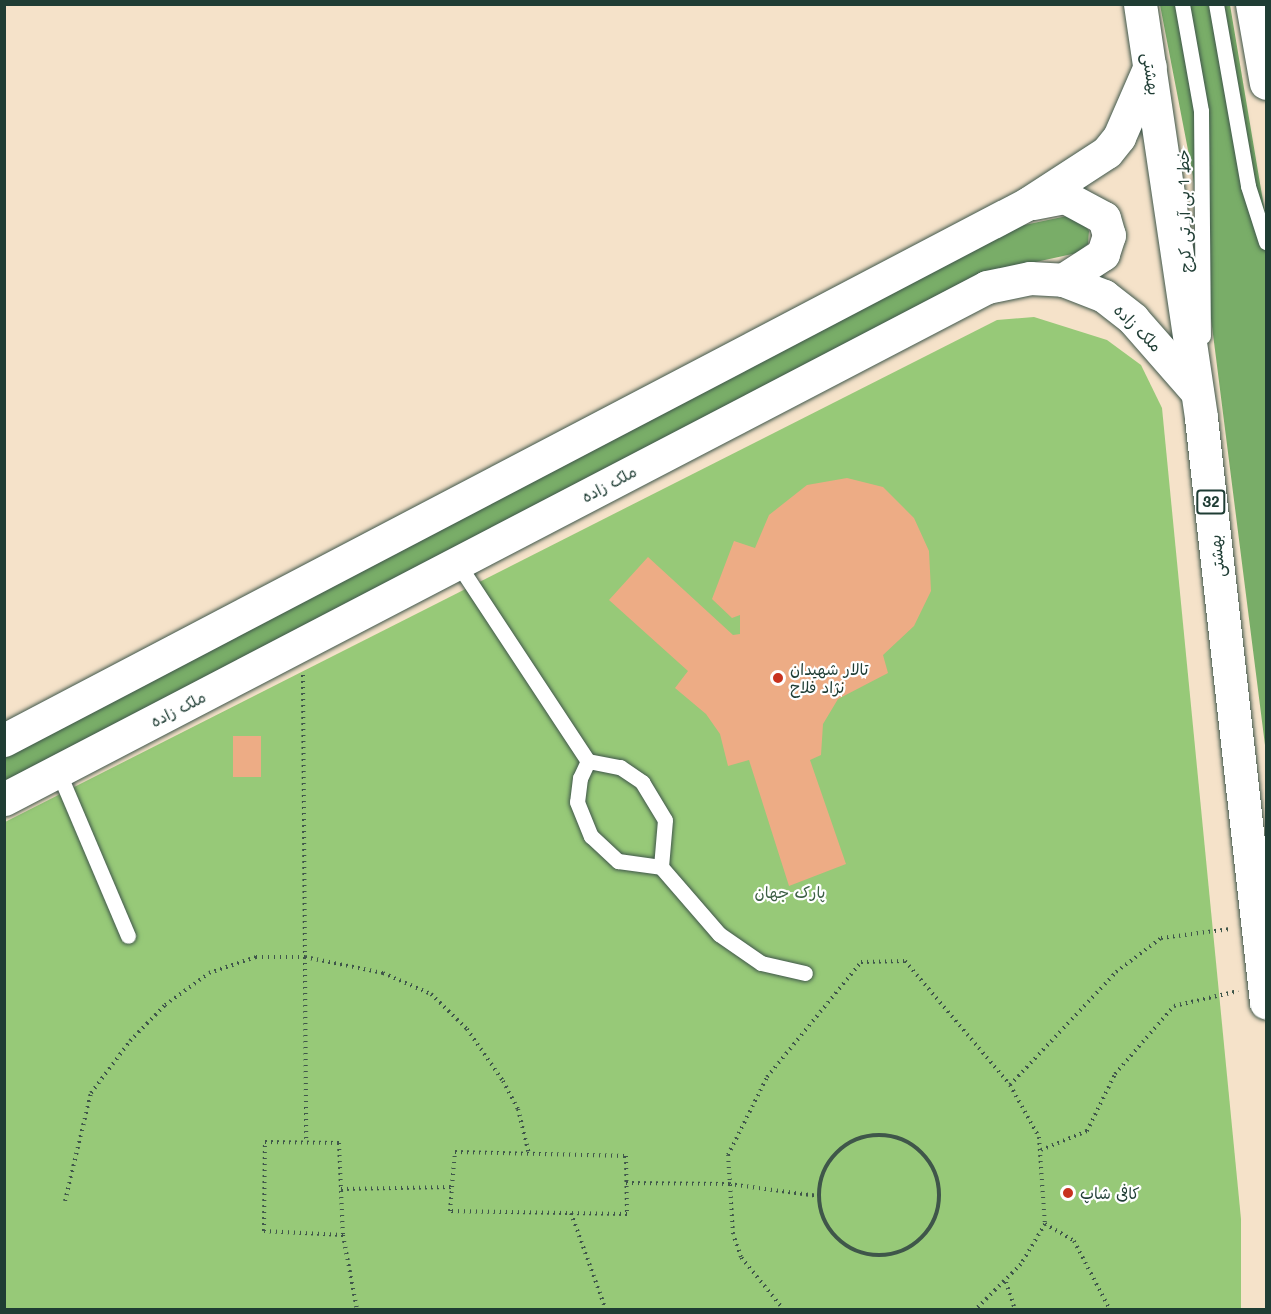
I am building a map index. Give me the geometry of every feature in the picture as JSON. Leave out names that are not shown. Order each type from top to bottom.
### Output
[{"type":"main road","name":"بهشتى","points":[[1140,4],[1199,405],[1259,886],[1258,926],[1266,993]]},
{"type":"main road","points":[[1252,4],[1266,83]]},
{"type":"main road","points":[[4,740],[1027,204],[1107,152],[1119,138],[1150,66]]},
{"type":"main road","points":[[1027,204],[1065,197],[1104,218],[1109,235],[1103,254],[1063,280]]},
{"type":"main road","name":"ملک زاده","points":[[4,799],[459,564],[968,295],[1030,278],[1063,280],[1104,296],[1133,319],[1199,405]]},
{"type":"lane","name":"خط 1 بی آر تی کرج","points":[[1182,4],[1200,111],[1199,405]]},
{"type":"lane","points":[[1216,4],[1248,186],[1266,242]]},
{"type":"lane","points":[[459,564],[588,761],[620,767],[642,782],[664,820],[661,867]]},
{"type":"lane","points":[[588,761],[577,802],[591,836],[618,861],[661,867],[719,934],[761,963],[805,973]]},
{"type":"lane","points":[[58,771],[128,936]]},
{"type":"path","points":[[303,644],[306,1143]]},
{"type":"path","points":[[1010,1085],[1116,972],[1161,938],[1258,926]]},
{"type":"path","points":[[64,1201],[91,1093],[165,1005],[209,973],[256,957],[305,957],[383,973],[430,994],[467,1029],[503,1081],[518,1109],[529,1154]]},
{"type":"path","points":[[783,1310],[741,1257],[729,1184],[728,1155],[766,1077],[861,962],[904,961],[1010,1085],[1041,1150],[1045,1224],[1006,1282],[975,1310]]},
{"type":"path","points":[[1041,1150],[1087,1131],[1115,1074],[1174,1006],[1266,993]]},
{"type":"path","points":[[865,1135],[892,1135],[917,1147],[934,1168],[940,1194],[935,1221],[918,1242],[894,1255],[866,1255],[842,1243],[824,1222],[818,1196],[824,1169],[841,1147],[865,1135]]},
{"type":"path","points":[[343,1235],[264,1231],[266,1142],[339,1143],[343,1235],[357,1310]]},
{"type":"path","points":[[455,1152],[626,1156],[626,1183],[627,1214],[450,1211],[455,1152]]},
{"type":"path","points":[[626,1183],[729,1184],[818,1196]]},
{"type":"path","points":[[341,1189],[452,1187]]},
{"type":"path","points":[[571,1214],[606,1310]]},
{"type":"path","points":[[1045,1224],[1074,1241],[1110,1310]]},
{"type":"path","points":[[1006,1282],[1015,1310]]},
{"type":"green space","points":[[1160,5],[1230,5],[1266,219],[1266,753],[1193,176]]},
{"type":"green space","points":[[1067,216],[1081,219],[1089,231],[1088,244],[1077,253],[976,275],[5,785],[5,758],[1015,227]]},
{"type":"green space","name":"پارک جهان","points":[[1034,317],[1107,340],[1141,365],[1162,408],[1241,1219],[1241,1309],[5,1310],[5,822],[997,320]]},
{"type":"building","name":"تالار شهیدان نژاد فلاح","points":[[847,478],[883,487],[914,518],[929,551],[931,591],[914,626],[883,655],[888,673],[838,699],[823,724],[821,755],[810,760],[846,864],[789,886],[749,760],[728,766],[720,734],[706,714],[675,688],[688,671],[609,600],[648,557],[733,635],[740,634],[740,615],[732,618],[712,599],[734,541],[755,548],[769,515],[807,485]]},
{"type":"building","points":[[233,736],[261,736],[261,777],[233,777]]},
{"type":"place","name":"تالار شهیدان نژاد فلاح","points":[[778,678]]},
{"type":"place","name":"کافی شاپ","points":[[1068,1193]]}]
